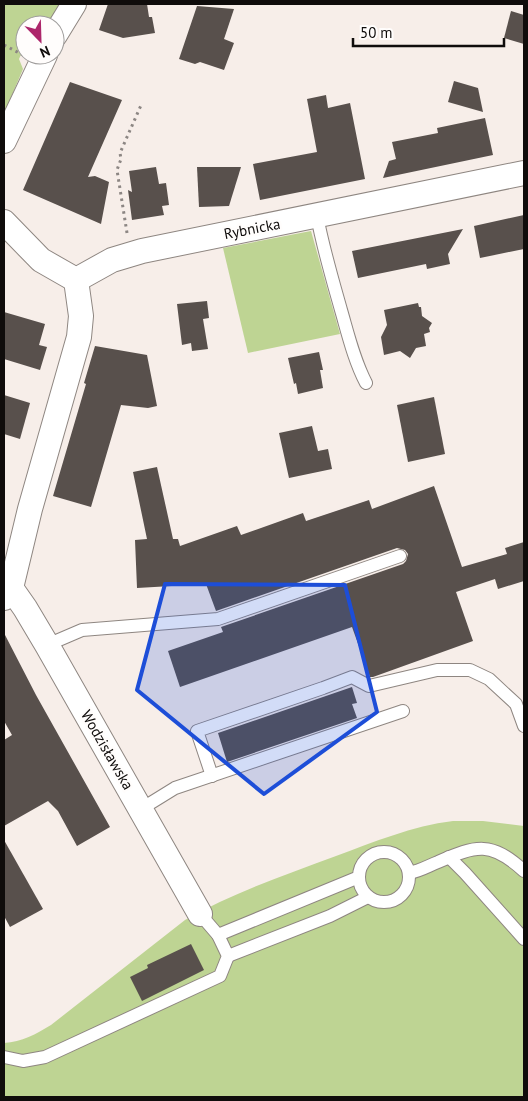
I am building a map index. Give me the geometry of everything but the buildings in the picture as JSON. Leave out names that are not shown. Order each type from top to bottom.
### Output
[{"type":"street","points":[[65,19],[74,4]]},
{"type":"street","points":[[4,141],[40,65]]},
{"type":"street","name":"Rybnicka","points":[[76,280],[126,254],[524,173]]},
{"type":"street","points":[[4,222],[41,260],[76,280]]},
{"type":"street","name":"Wodzisławska","points":[[76,280],[82,316],[79,337],[7,593],[25,608],[200,914]]},
{"type":"lane","points":[[317,216],[320,236],[358,368],[366,383]]},
{"type":"lane","points":[[47,645],[82,630],[218,619],[400,556]]},
{"type":"lane","points":[[212,776],[197,731],[352,677],[369,686],[437,670],[470,670],[489,679],[516,704],[524,726]]},
{"type":"lane","points":[[141,809],[175,788],[403,711]]},
{"type":"lane","points":[[409,874],[421,871],[471,848],[490,849],[503,854],[524,871]]},
{"type":"lane","points":[[384,852],[391,853],[402,860],[409,874],[408,886],[399,898],[383,903],[368,897],[363,891],[359,876],[366,859],[384,852]]},
{"type":"lane","points":[[449,857],[524,939]]},
{"type":"lane","points":[[218,935],[359,876]]},
{"type":"lane","points":[[4,1058],[23,1062],[45,1057],[220,976],[228,956],[330,916],[368,897]]},
{"type":"lane","points":[[200,914],[218,935],[228,956]]},
{"type":"path","points":[[125,221],[116,170],[121,159],[120,153],[142,103]]},
{"type":"highlighted area","points":[[165,584],[345,585],[377,712],[264,794],[137,690]]},
{"type":"green space","points":[[4,4],[60,4],[54,15],[15,15],[15,65],[21,65],[23,69],[4,114]]},
{"type":"green space","points":[[311,231],[340,334],[248,353],[223,248]]},
{"type":"green space","points":[[453,821],[483,821],[524,826],[524,1097],[4,1097],[4,1043],[23,1039],[51,1025],[185,920],[203,910],[278,877],[393,835]]}]
